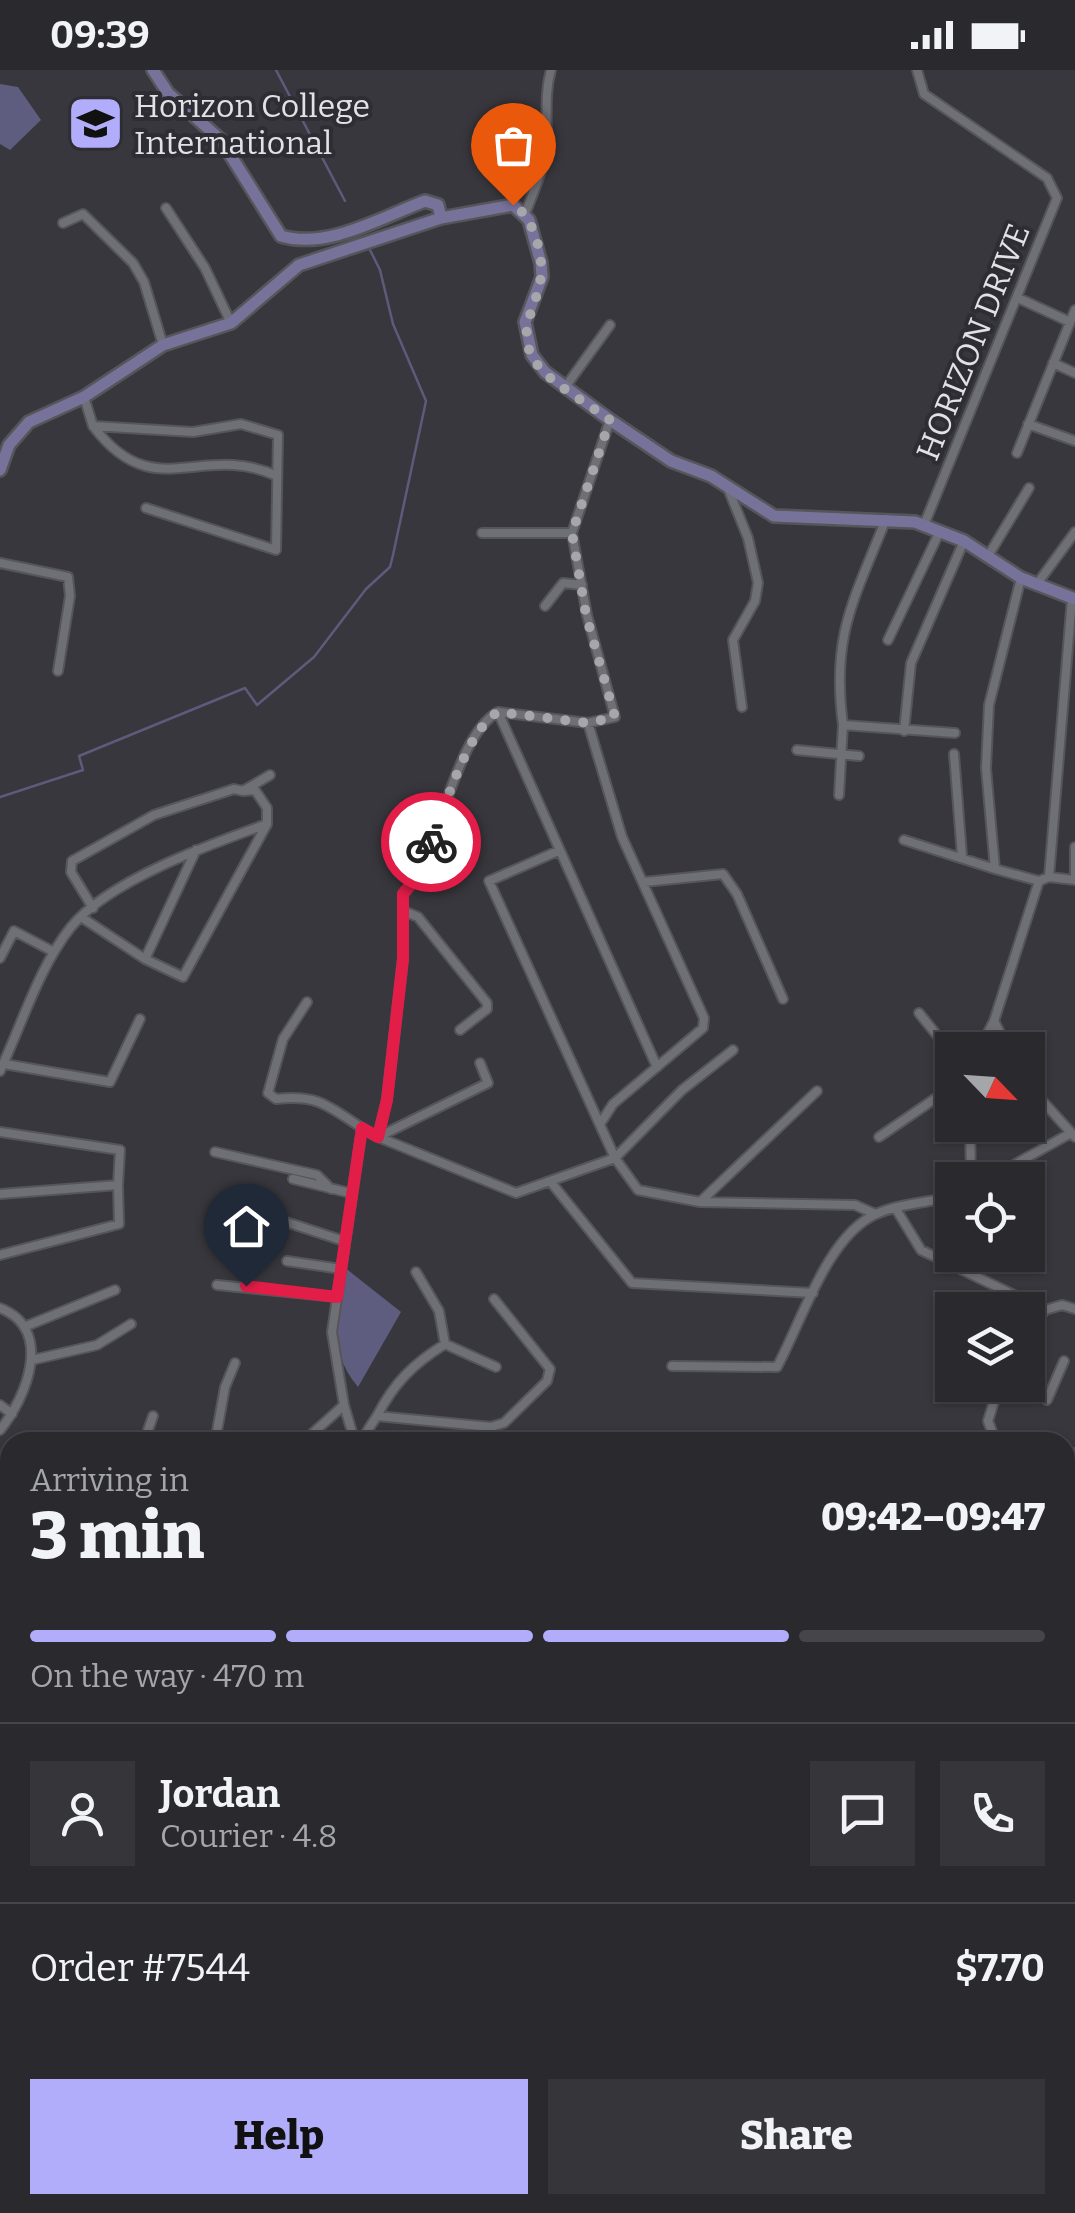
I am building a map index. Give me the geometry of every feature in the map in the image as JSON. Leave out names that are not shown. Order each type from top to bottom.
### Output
[{"type":"street","points":[[153,70],[168,93],[221,140],[281,236],[300,242],[326,238],[428,201],[438,205],[442,218]]},
{"type":"street","points":[[524,214],[541,175],[546,148],[545,90],[550,70]]},
{"type":"street","name":"HORIZON DRIVE","points":[[917,70],[916,80],[924,94],[1047,178],[1056,190],[1056,206],[924,525]]},
{"type":"street","points":[[0,470],[9,445],[29,422],[84,397],[163,345],[231,322],[299,265],[442,218],[503,204],[518,207],[524,214],[542,278],[525,322],[528,347],[536,364],[610,420],[671,461],[727,486],[780,517],[886,519],[924,525],[964,541],[1021,578],[1074,598],[1049,877]]},
{"type":"street","points":[[166,208],[205,268],[231,322]]},
{"type":"street","points":[[64,223],[83,214],[133,263],[144,282],[163,345]]},
{"type":"street","points":[[1018,298],[1070,322]]},
{"type":"street","points":[[1017,454],[1075,310]]},
{"type":"street","points":[[566,386],[610,325]]},
{"type":"street","points":[[1053,364],[1075,373]]},
{"type":"street","points":[[84,397],[93,426],[126,461],[150,470],[239,462],[277,476]]},
{"type":"street","points":[[378,1137],[387,1100],[406,912],[403,894],[420,874],[463,761],[486,719],[498,712],[588,723],[615,717],[572,533],[610,420]]},
{"type":"street","points":[[93,426],[193,432],[241,424],[278,435],[276,550],[146,508]]},
{"type":"street","points":[[1028,424],[1075,441]]},
{"type":"street","points":[[727,486],[752,552],[758,583],[755,601],[733,640],[742,707]]},
{"type":"street","points":[[988,556],[1029,488]]},
{"type":"street","points":[[839,796],[843,725],[836,677],[840,638],[886,519]]},
{"type":"street","points":[[888,640],[940,531]]},
{"type":"street","points":[[1038,584],[1075,532]]},
{"type":"street","points":[[482,533],[572,533]]},
{"type":"street","points":[[904,731],[911,662],[964,541]]},
{"type":"street","points":[[0,563],[68,578],[70,596],[58,671]]},
{"type":"street","points":[[995,870],[986,768],[989,706],[1021,578]]},
{"type":"street","points":[[545,606],[562,583],[582,585]]},
{"type":"street","points":[[498,712],[657,1066]]},
{"type":"street","points":[[588,723],[616,820],[704,1018],[703,1028],[612,1104],[600,1124]]},
{"type":"street","points":[[843,725],[955,733]]},
{"type":"street","points":[[797,750],[859,756]]},
{"type":"street","points":[[954,754],[962,856]]},
{"type":"street","points":[[243,791],[270,775]]},
{"type":"street","points":[[81,918],[145,959],[183,977],[267,824],[268,808],[256,790],[234,789],[154,814],[72,861],[72,872],[93,908]]},
{"type":"street","points":[[140,1019],[110,1082],[2,1068],[54,952],[81,918],[196,850],[267,824]]},
{"type":"street","points":[[904,840],[1038,881],[1049,877],[1075,880],[1075,848]]},
{"type":"street","points":[[145,959],[196,850]]},
{"type":"street","points":[[558,851],[489,881],[616,1158],[638,1190],[700,1202],[856,1204],[875,1214]]},
{"type":"street","points":[[644,882],[723,874],[737,894],[783,999]]},
{"type":"street","points":[[988,1032],[1038,881]]},
{"type":"street","points":[[406,912],[418,918],[487,1003],[486,1009],[460,1030]]},
{"type":"street","points":[[0,958],[14,931],[54,952]]},
{"type":"street","points":[[307,1002],[283,1039],[268,1093],[276,1099],[305,1095],[317,1099],[378,1137],[498,1189],[516,1193],[616,1158],[682,1090],[732,1050]]},
{"type":"street","points":[[919,1013],[935,1034]]},
{"type":"street","points":[[994,1020],[1000,1032]]},
{"type":"street","points":[[378,1137],[488,1083],[480,1063]]},
{"type":"street","points":[[700,1202],[818,1090]]},
{"type":"street","points":[[880,1136],[935,1099]]},
{"type":"street","points":[[1020,1162],[1073,1134],[1045,1104]]},
{"type":"street","points":[[354,1432],[344,1405],[332,1332],[362,1128]]},
{"type":"street","points":[[0,1132],[120,1150],[119,1224],[0,1255]]},
{"type":"street","points":[[214,1152],[317,1175],[332,1188]]},
{"type":"street","points":[[293,1179],[350,1193]]},
{"type":"street","points":[[550,1181],[632,1283],[813,1293]]},
{"type":"street","points":[[0,1194],[118,1185]]},
{"type":"street","points":[[672,1366],[777,1367],[833,1252],[875,1214],[935,1201]]},
{"type":"street","points":[[896,1209],[921,1250],[1008,1292]]},
{"type":"street","points":[[280,1220],[344,1241]]},
{"type":"street","points":[[287,1260],[341,1269]]},
{"type":"street","points":[[416,1272],[439,1310],[445,1344]]},
{"type":"street","points":[[218,1285],[337,1297]]},
{"type":"street","points":[[24,1327],[115,1290]]},
{"type":"street","points":[[376,1416],[478,1427],[504,1424],[546,1381],[550,1369],[494,1299]]},
{"type":"street","points":[[1045,1310],[1062,1305],[1075,1310]]},
{"type":"street","points":[[0,1308],[24,1327],[32,1360],[12,1414],[0,1430]]},
{"type":"street","points":[[32,1360],[97,1345],[131,1324]]},
{"type":"street","points":[[445,1344],[496,1368]]},
{"type":"street","points":[[365,1432],[391,1390],[416,1362],[445,1344]]},
{"type":"street","points":[[1045,1399],[1064,1361]]},
{"type":"street","points":[[216,1432],[225,1387],[235,1363]]},
{"type":"street","points":[[992,1432],[988,1421],[994,1402]]},
{"type":"street","points":[[0,1405],[12,1414]]},
{"type":"street","points":[[313,1432],[344,1405]]},
{"type":"street","points":[[147,1432],[153,1416]]},
{"type":"shaded area","points":[[0,84],[18,87],[41,120],[10,150],[0,144]]},
{"type":"shaded area","points":[[344,1267],[401,1312],[358,1387],[341,1359],[338,1345],[337,1316]]},
{"type":"waterway","points":[[276,70],[345,201]]},
{"type":"waterway","points":[[0,797],[83,770],[79,756],[245,688],[257,705],[314,657],[366,589],[390,567],[426,401],[393,324],[380,270],[369,248]]},
{"type":"way so far","points":[[431,842],[463,761],[486,719],[498,712],[588,723],[615,717],[586,615],[572,533],[610,420],[536,364],[528,347],[525,322],[542,278],[541,264],[529,220],[513,205]]},
{"type":"place","name":"Horizon College International","points":[[95,124]]},
{"type":"route","points":[[246,1286],[337,1297],[362,1128],[378,1137],[387,1100],[403,959],[403,894],[420,874],[431,842]]}]
